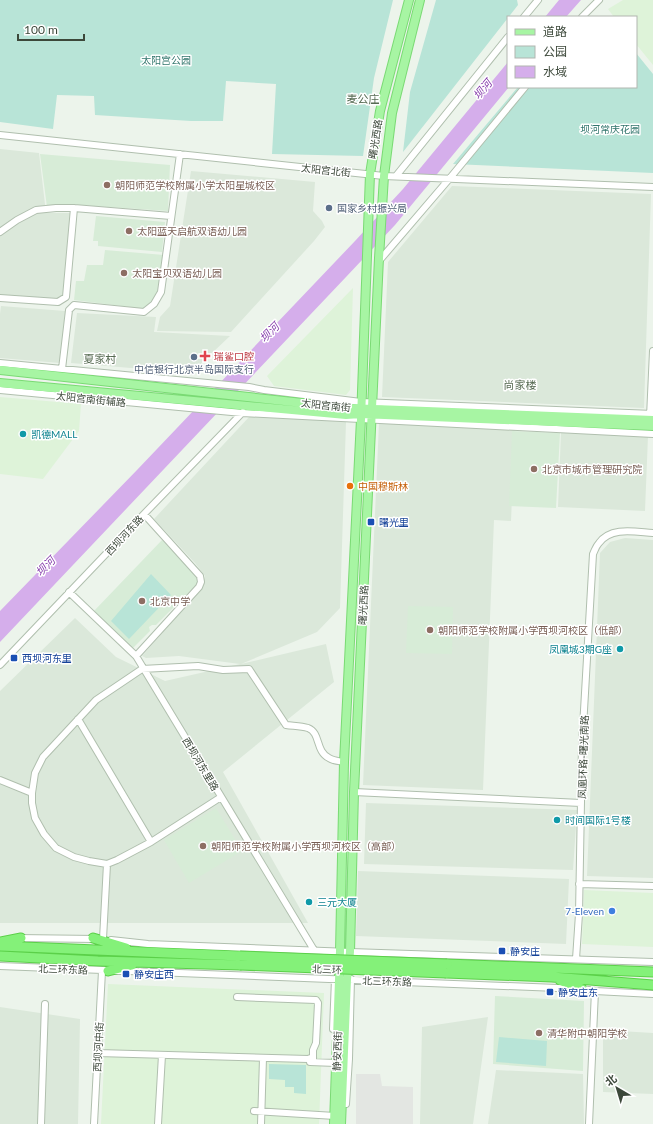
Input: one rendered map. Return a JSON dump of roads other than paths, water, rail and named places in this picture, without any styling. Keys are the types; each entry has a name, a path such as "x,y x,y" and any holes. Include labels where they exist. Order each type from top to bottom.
{"highway":[{"path":"0,942 21,938"},
{"path":"93,938 141,952"},
{"name":"北三环","path":"0,946 141,952 240,961"},
{"name":"北三环","path":"0,956 98,961 240,961 446,969 653,972"},
{"path":"105,971 145,962"},
{"name":"北三环","path":"446,969 653,985"},
{"path":"552,977 582,989"}],"main road":[{"name":"曙光西路","path":"343,979 340,951 344,762 361,411 370,174 380,111 409,0"},
{"name":"曙光西路","path":"343,979 350,952 354,792 384,176 392,112 420,0"},
{"name":"太阳宫南街","path":"0,370 257,397 349,408 361,411 652,422"},
{"name":"太阳宫南街","path":"0,383 346,415 361,411"},
{"name":"静安西街","path":"333,1118 334,1063 343,979"},
{"name":"静安西街","path":"341,1124 343,1073 343,979"}],"street":[{"path":"525,16 538,0"},
{"path":"583,16 599,0"},
{"path":"396,176 507,38"},
{"path":"379,260 450,178 524,88"},
{"name":"太阳宫北街","path":"0,135 384,176 653,187"},
{"path":"0,363 62,369 69,310 74,305 144,312 154,304 161,292 180,154"},
{"path":"0,232 17,220 36,210 56,208 74,208 171,216"},
{"path":"0,298 58,302 66,296 74,208"},
{"path":"652,422 653,351"},
{"name":"太阳宫南街","path":"62,369 245,387 361,411"},
{"name":"太阳宫南街辅路","path":"0,390 221,412"},
{"name":"西坝河东路","path":"0,665 264,390"},
{"name":"太阳宫南街","path":"221,412 372,411 652,422"},
{"path":"136,656 199,587 201,582 200,576 144,514"},
{"name":"凤凰环路-曙光南路","path":"576,959 582,745 593,554 599,542 607,535 618,531 653,533"},
{"name":"西坝河东里路","path":"69,592 136,656 142,669 314,950"},
{"path":"221,797 151,842 107,864 74,857 56,848 44,834 35,818 32,803 35,773 43,757 96,700 142,669 198,666 223,670 249,669 286,725 309,728 316,734 320,749 324,755 330,759 344,762"},
{"path":"78,719 151,842"},
{"path":"0,780 32,793"},
{"path":"354,792 581,803"},
{"path":"103,939 107,864"},
{"path":"579,884 653,886"},
{"path":"0,938 93,938 148,944 653,962"},
{"path":"294,977 296,950"},
{"path":"395,981 396,954"},
{"name":"北三环东路","path":"0,966 582,989 653,994"},
{"name":"西坝河中街","path":"94,1124 105,971"},
{"path":"343,979 349,1059 345,1124"},
{"path":"589,1124 595,991"},
{"path":"237,997 316,1000 318,1003 316,1043 313,1050 312,1060"},
{"path":"41,1124 45,1004"},
{"path":"98,1053 308,1059 334,1063"},
{"path":"158,1124 162,1055"},
{"path":"261,1124 263,1058"},
{"path":"343,1073 349,1059"},
{"path":"254,1111 333,1118 331,1124"}],"water":[{"path":"559,0 581,0 567,16 546,16"},
{"name":"坝河","path":"507,63 508,88 395,225 0,642 0,611 137,470 403,189"}],"place":[{"name":"朝阳师范学校附属小学太阳星城校区","path":"107,185"},
{"name":"国家乡村振兴局","path":"329,208"},
{"name":"太阳蓝天启航双语幼儿园","path":"129,231"},
{"name":"太阳宝贝双语幼儿园","path":"124,273"},
{"name":"瑞鲨口腔","path":"205,356"},
{"name":"中信银行北京半岛国际支行","path":"194,357"},
{"name":"凯德MALL","path":"23,434"},
{"name":"北京市城市管理研究院","path":"534,469"},
{"name":"中国穆斯林","path":"350,486"},
{"name":"曙光里","path":"371,522"},
{"name":"北京中学","path":"142,601"},
{"name":"朝阳师范学校附属小学西坝河校区（低部）","path":"430,630"},
{"name":"凤凰城3期G座","path":"620,649"},
{"name":"西坝河东里","path":"14,658"},
{"name":"时间国际1号楼","path":"557,820"},
{"name":"朝阳师范学校附属小学西坝河校区（高部）","path":"203,846"},
{"name":"三元大厦","path":"309,902"},
{"name":"7-Eleven","path":"612,911"},
{"name":"静安庄","path":"502,951"},
{"name":"静安庄西","path":"126,974"},
{"name":"静安庄东","path":"550,992"},
{"name":"清华附中朝阳学校","path":"539,1033"}],"district":[{"name":"麦公庄","path":"363,98"},
{"name":"夏家村","path":"100,358"},
{"name":"尚家楼","path":"520,384"}],"park label":[{"name":"太阳宫公园","path":"166,60"},
{"name":"坝河常庆花园","path":"610,129"}]}
